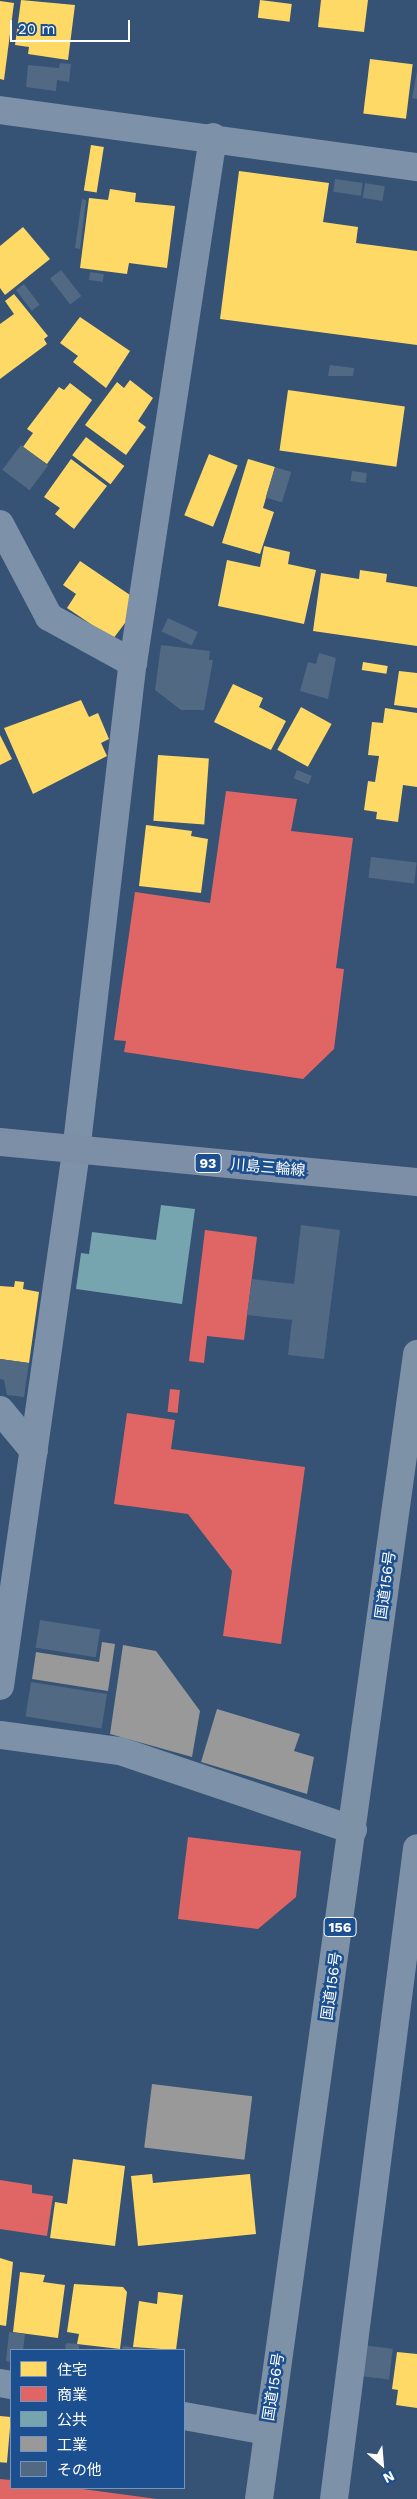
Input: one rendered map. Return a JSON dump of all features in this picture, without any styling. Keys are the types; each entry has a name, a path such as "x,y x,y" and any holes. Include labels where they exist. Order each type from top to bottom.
{"highway":[{"name":"国道156号","path":"259,2499 267,2431 353,1830 417,1354"}],"main road":[{"name":"川島三輪線","path":"0,1142 76,1152 417,1182"}],"street":[{"path":"0,110 214,137 417,167"},
{"path":"0,1686 76,1152 133,663 214,137"},
{"path":"0,524 49,617 133,663"},
{"path":"0,1410 34,1451"},
{"path":"0,1735 120,1751 353,1830"},
{"path":"334,2499 417,1848"},
{"path":"185,2416 267,2431"}],"building: 住宅":[{"path":"21,0 75,5 68,60 28,54 29,47 15,45"},
{"path":"260,0 292,4 290,22 258,18"},
{"path":"321,0 368,0 364,32 318,27"},
{"path":"0,1 14,3 4,80 0,79"},
{"path":"370,59 413,64 406,119 363,114"},
{"path":"91,145 104,147 97,192 84,190"},
{"path":"239,171 329,183 323,222 358,227 356,243 417,251 417,345 220,319"},
{"path":"110,189 136,193 135,202 175,206 167,268 129,263 127,274 80,268 89,198 108,200"},
{"path":"23,227 50,259 5,295 0,288 0,246"},
{"path":"14,294 48,336 44,339 47,344 0,379 0,324 14,314 5,301"},
{"path":"80,317 130,351 106,388 73,362 78,356 60,343"},
{"path":"130,380 153,398 138,421 146,427 126,455 85,425 117,382 124,388"},
{"path":"70,383 92,400 47,464 23,447 33,433 27,429 59,387 64,390"},
{"path":"288,390 405,406 396,467 280,450"},
{"path":"86,437 124,466 110,484 72,455"},
{"path":"209,454 238,466 213,527 184,515"},
{"path":"71,459 107,486 74,529 55,514 60,508 44,497"},
{"path":"248,459 275,467 263,508 274,512 260,554 222,543"},
{"path":"264,546 290,552 288,564 316,570 304,624 218,606 227,560 260,567"},
{"path":"80,561 130,595 128,619 113,639 67,608 76,594 63,585"},
{"path":"360,570 387,574 386,582 417,587 417,646 313,631 321,573 359,579"},
{"path":"363,662 388,666 386,674 362,670"},
{"path":"399,671 417,673 417,708 394,705"},
{"path":"233,684 263,698 259,707 286,721 271,750 214,722"},
{"path":"81,700 89,717 98,713 109,739 101,743 107,756 33,794 4,728"},
{"path":"301,707 332,724 308,767 277,750"},
{"path":"385,708 417,713 417,787 403,785 398,822 376,819 377,812 364,810 368,781 375,782 379,756 368,755 372,722 383,723"},
{"path":"0,735 12,759 0,765"},
{"path":"158,755 209,759 204,824 153,821"},
{"path":"146,825 192,831 191,836 208,839 201,893 139,886"},
{"path":"15,1281 24,1282 23,1289 39,1292 29,1363 0,1359 0,1286 14,1287"},
{"path":"73,2159 125,2166 115,2246 50,2238 55,2202 67,2204"},
{"path":"152,2174 153,2183 250,2174 256,2234 138,2246 131,2176"},
{"path":"0,2258 13,2262 6,2326 0,2325"},
{"path":"20,2272 45,2275 43,2282 65,2285 58,2338 13,2332"},
{"path":"74,2284 123,2287 127,2292 120,2349 77,2344 79,2334 67,2332"},
{"path":"158,2292 183,2295 176,2349 133,2347 139,2301 157,2304"},
{"path":"397,2352 417,2354 417,2408 396,2405 398,2390 392,2389"},
{"path":"0,2416 10,2417 7,2463 0,2462"}],"building: 商業":[{"path":"226,791 297,799 291,831 353,838 336,968 344,969 334,1049 303,1079 124,1052 126,1041 114,1040 135,892 210,903"},
{"path":"205,1230 257,1237 244,1340 207,1336 204,1363 189,1361"},
{"path":"170,1389 180,1390 178,1413 168,1412"},
{"path":"127,1413 175,1420 171,1449 305,1467 281,1644 223,1636 232,1571 188,1514 114,1504"},
{"path":"188,1837 301,1851 296,1897 258,1929 178,1919"},
{"path":"0,2180 32,2185 32,2193 53,2196 47,2236 0,2229"},
{"path":"0,2479 10,2480 10,2489 82,2489 157,2499 0,2499"}],"building: 公共":[{"path":"161,1205 195,1209 182,1304 76,1289 81,1253 89,1254 92,1232 156,1240"}],"building: 工業":[{"path":"102,1642 115,1644 108,1691 32,1679 36,1652 99,1662"},
{"path":"123,1645 156,1651 200,1711 192,1757 110,1734"},
{"path":"217,1709 300,1734 294,1751 314,1757 307,1794 201,1762"},
{"path":"152,2084 252,2096 244,2160 144,2148"}],"building: その他":[{"path":"60,63 71,64 69,82 57,80 56,91 26,87 28,65 59,68"},
{"path":"417,71 417,99 412,98"},
{"path":"335,179 363,183 361,196 333,192"},
{"path":"365,183 385,186 382,201 363,198"},
{"path":"82,199 86,200 80,249 75,248"},
{"path":"61,270 81,296 70,305 50,279"},
{"path":"90,272 104,274 103,282 89,280"},
{"path":"24,284 40,305 32,311 16,290"},
{"path":"330,365 354,368 353,376 328,376"},
{"path":"21,445 48,465 29,490 2,470"},
{"path":"275,467 291,472 282,503 266,498"},
{"path":"352,471 367,473 365,483 351,481"},
{"path":"168,618 198,632 192,646 162,632"},
{"path":"161,645 210,651 209,660 213,660 204,710 181,710 155,690"},
{"path":"319,653 336,658 328,699 300,691 308,662 316,664"},
{"path":"297,770 312,776 308,784 294,778"},
{"path":"371,857 417,863 414,883 368,878"},
{"path":"301,1225 340,1230 324,1359 288,1355 292,1320 247,1315 252,1279 294,1284"},
{"path":"0,1359 29,1363 24,1397 7,1395 4,1380 0,1379"},
{"path":"40,1620 100,1630 96,1657 36,1648"},
{"path":"31,1682 107,1694 102,1729 26,1717"},
{"path":"9,2332 25,2334 23,2349 10,2349 10,2362 6,2361"},
{"path":"66,2343 79,2344 79,2349 65,2349"},
{"path":"362,2345 393,2349 389,2380 358,2376"},
{"path":"123,2346 147,2349 122,2349"}]}
